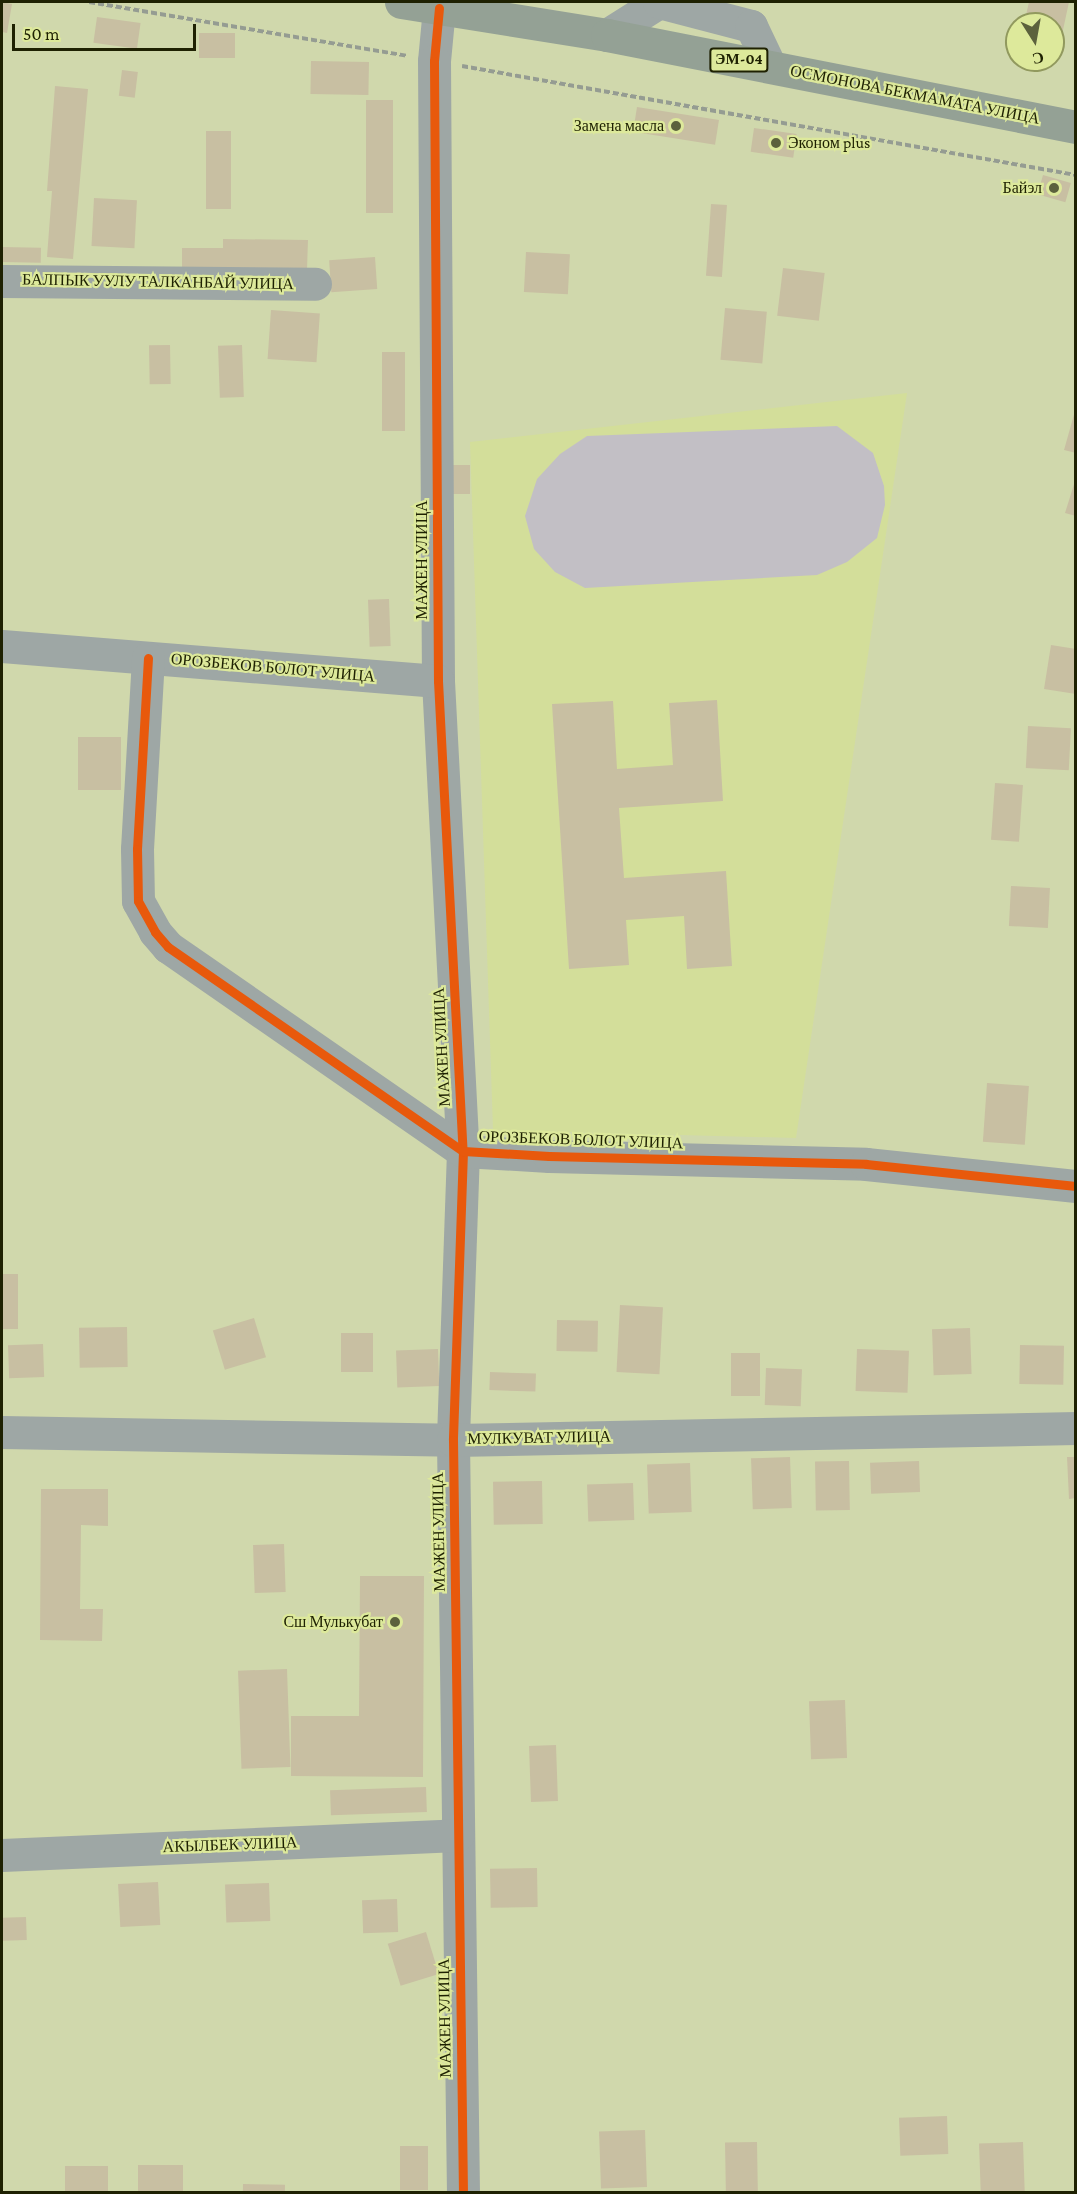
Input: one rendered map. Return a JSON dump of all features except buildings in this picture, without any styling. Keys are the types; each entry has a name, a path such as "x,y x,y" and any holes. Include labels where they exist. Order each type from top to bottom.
{"highway":[{"name":"ОСМОНОВА БЕКМАМАТА УЛИЦА","path":"400,2 607,35 1076,127"}],"street":[{"name":"МАЖЕН УЛИЦА","path":"439,8 434,61 438,681 463,1151 453,1440 463,2193"},
{"name":"БАЛПЫК УУЛУ ТАЛКАНБАЙ УЛИЦА","path":"2,281 315,284"},
{"name":"ОРОЗБЕКОВ БОЛОТ УЛИЦА","path":"2,646 438,681"},
{"name":"ОРОЗБЕКОВ БОЛОТ УЛИЦА","path":"148,658 136,849 137,891 138,901 155,932 168,947 463,1151 549,1156 866,1164 1076,1185"},
{"name":"МУЛКУВАТ УЛИЦА","path":"2,1432 453,1440 1076,1428"},
{"name":"АКЫЛБЕК УЛИЦА","path":"2,1855 458,1835"}],"path":[{"path":"89,2 1076,175"}],"shaded area":[{"path":"907,393 796,1138 493,1130 470,442"},
{"path":"837,426 873,453 884,486 885,505 877,538 847,562 817,575 585,588 555,572 534,549 525,516 537,479 560,454 587,436"}],"cycle path":[{"path":"439,8 434,61 438,681 463,1151 453,1440 463,2192"},
{"path":"148,658 137,849 138,901 155,932 168,947 463,1151 549,1156 866,1164 1076,1186"}],"place":[{"name":"Замена масла","path":"676,126"},
{"name":"Эконом plus","path":"776,143"},
{"name":"Байэл","path":"1054,188"},
{"name":"Сш Мулькубат","path":"395,1622"}]}
